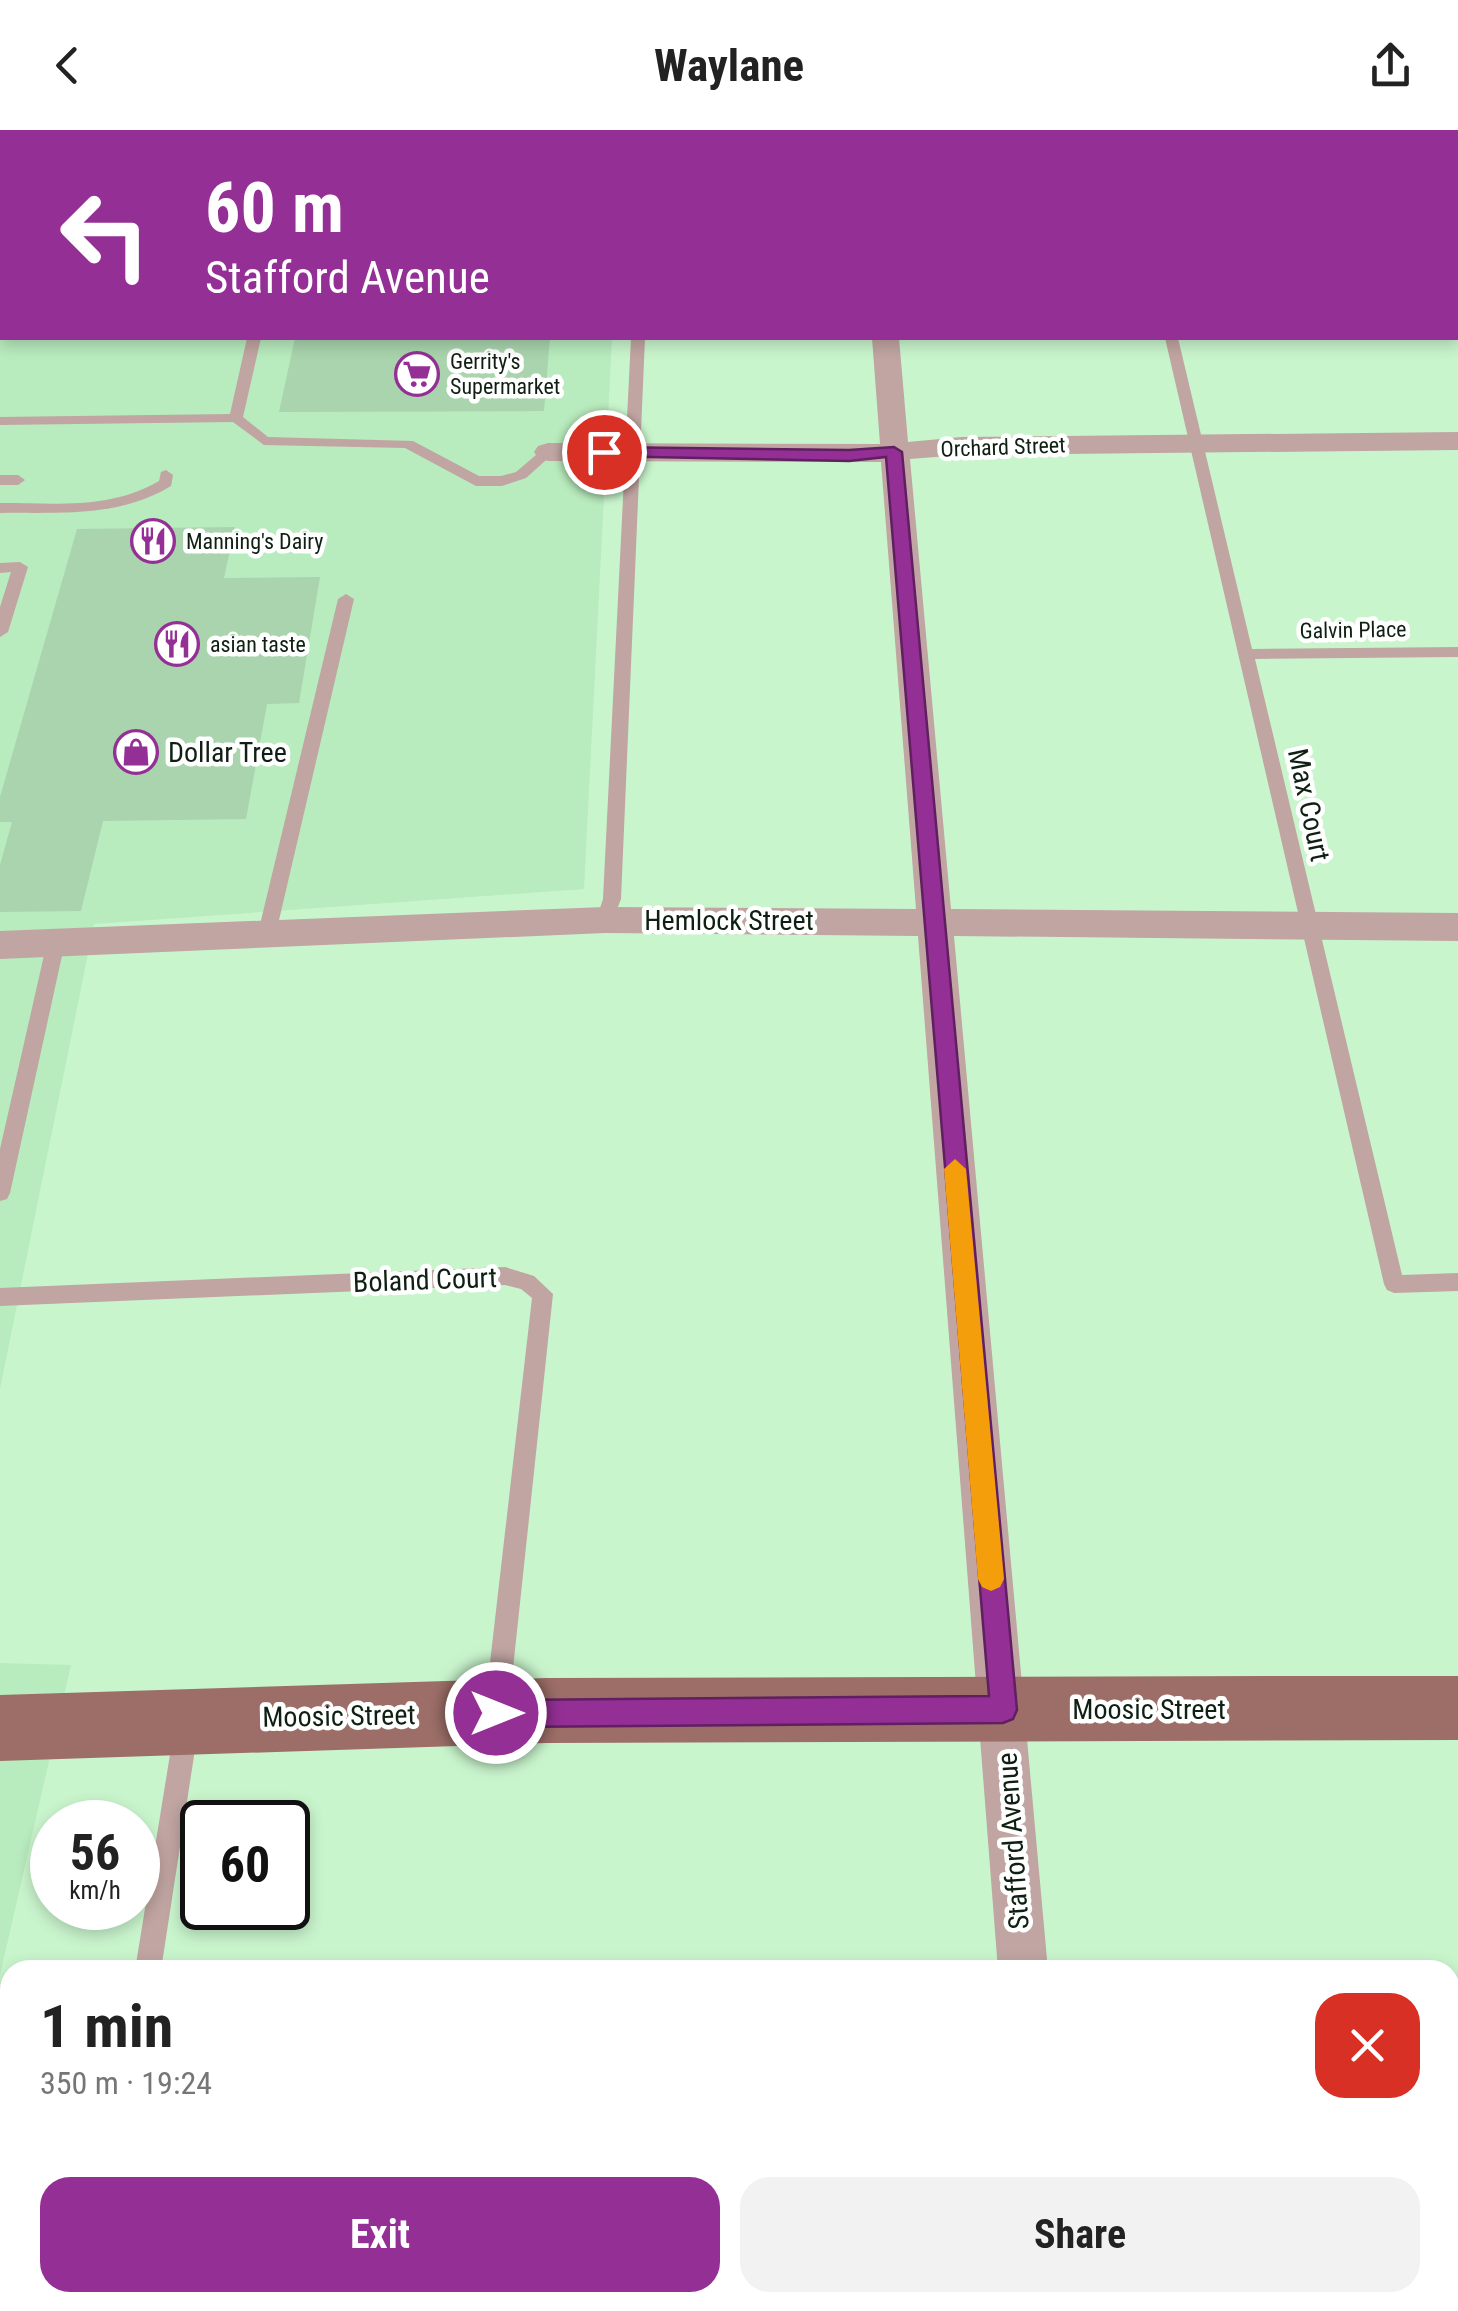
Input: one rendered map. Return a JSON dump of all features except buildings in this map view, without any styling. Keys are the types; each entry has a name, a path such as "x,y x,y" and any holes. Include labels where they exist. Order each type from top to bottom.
{"main road":[{"name":"Moosic Street","path":"0,1728 188,1718 496,1713 1458,1708"}],"street":[{"name":"Stafford Avenue","path":"885,340 1022,1960"},
{"name":"Orchard Street","path":"548,452 849,456 961,446 1458,441"},
{"name":"Hemlock Street","path":"0,945 606,920 1458,926"}],"lane":[{"path":"236,418 254,340"},
{"path":"606,920 612,898 638,340"},
{"name":"Max Court","path":"1171,340 1394,1284 1458,1282"},
{"path":"0,421 236,418 264,441 408,444 476,481 502,481 521,475 548,452"},
{"path":"0,508 123,504 148,497 166,483 166,475"},
{"path":"0,480 18,480"},
{"path":"0,568 20,567 0,632"},
{"path":"267,934 346,600"},
{"name":"Galvin Place","path":"1248,654 1458,652"},
{"path":"0,1193 56,942"},
{"name":"Boland Court","path":"0,1297 505,1276 527,1282 543,1294 496,1713"},
{"path":"150,1960 188,1718"}],"shaded area":[{"path":"0,340 612,340 584,889 94,924 0,1389"},
{"path":"0,1663 71,1665 40,1800 30,1800 30,1844 3,1960 0,1960"}],"slow traffic":[{"path":"955,1169 991,1579"}],"place":[{"name":"Gerrity's Supermarket","path":"417,374"},
{"name":"Manning's Dairy","path":"153,541"},
{"name":"asian taste","path":"177,644"},
{"name":"Dollar Tree","path":"136,752"}],"route":[{"path":"496,1713 1003,1710 894,452 849,456 604,452"}]}
